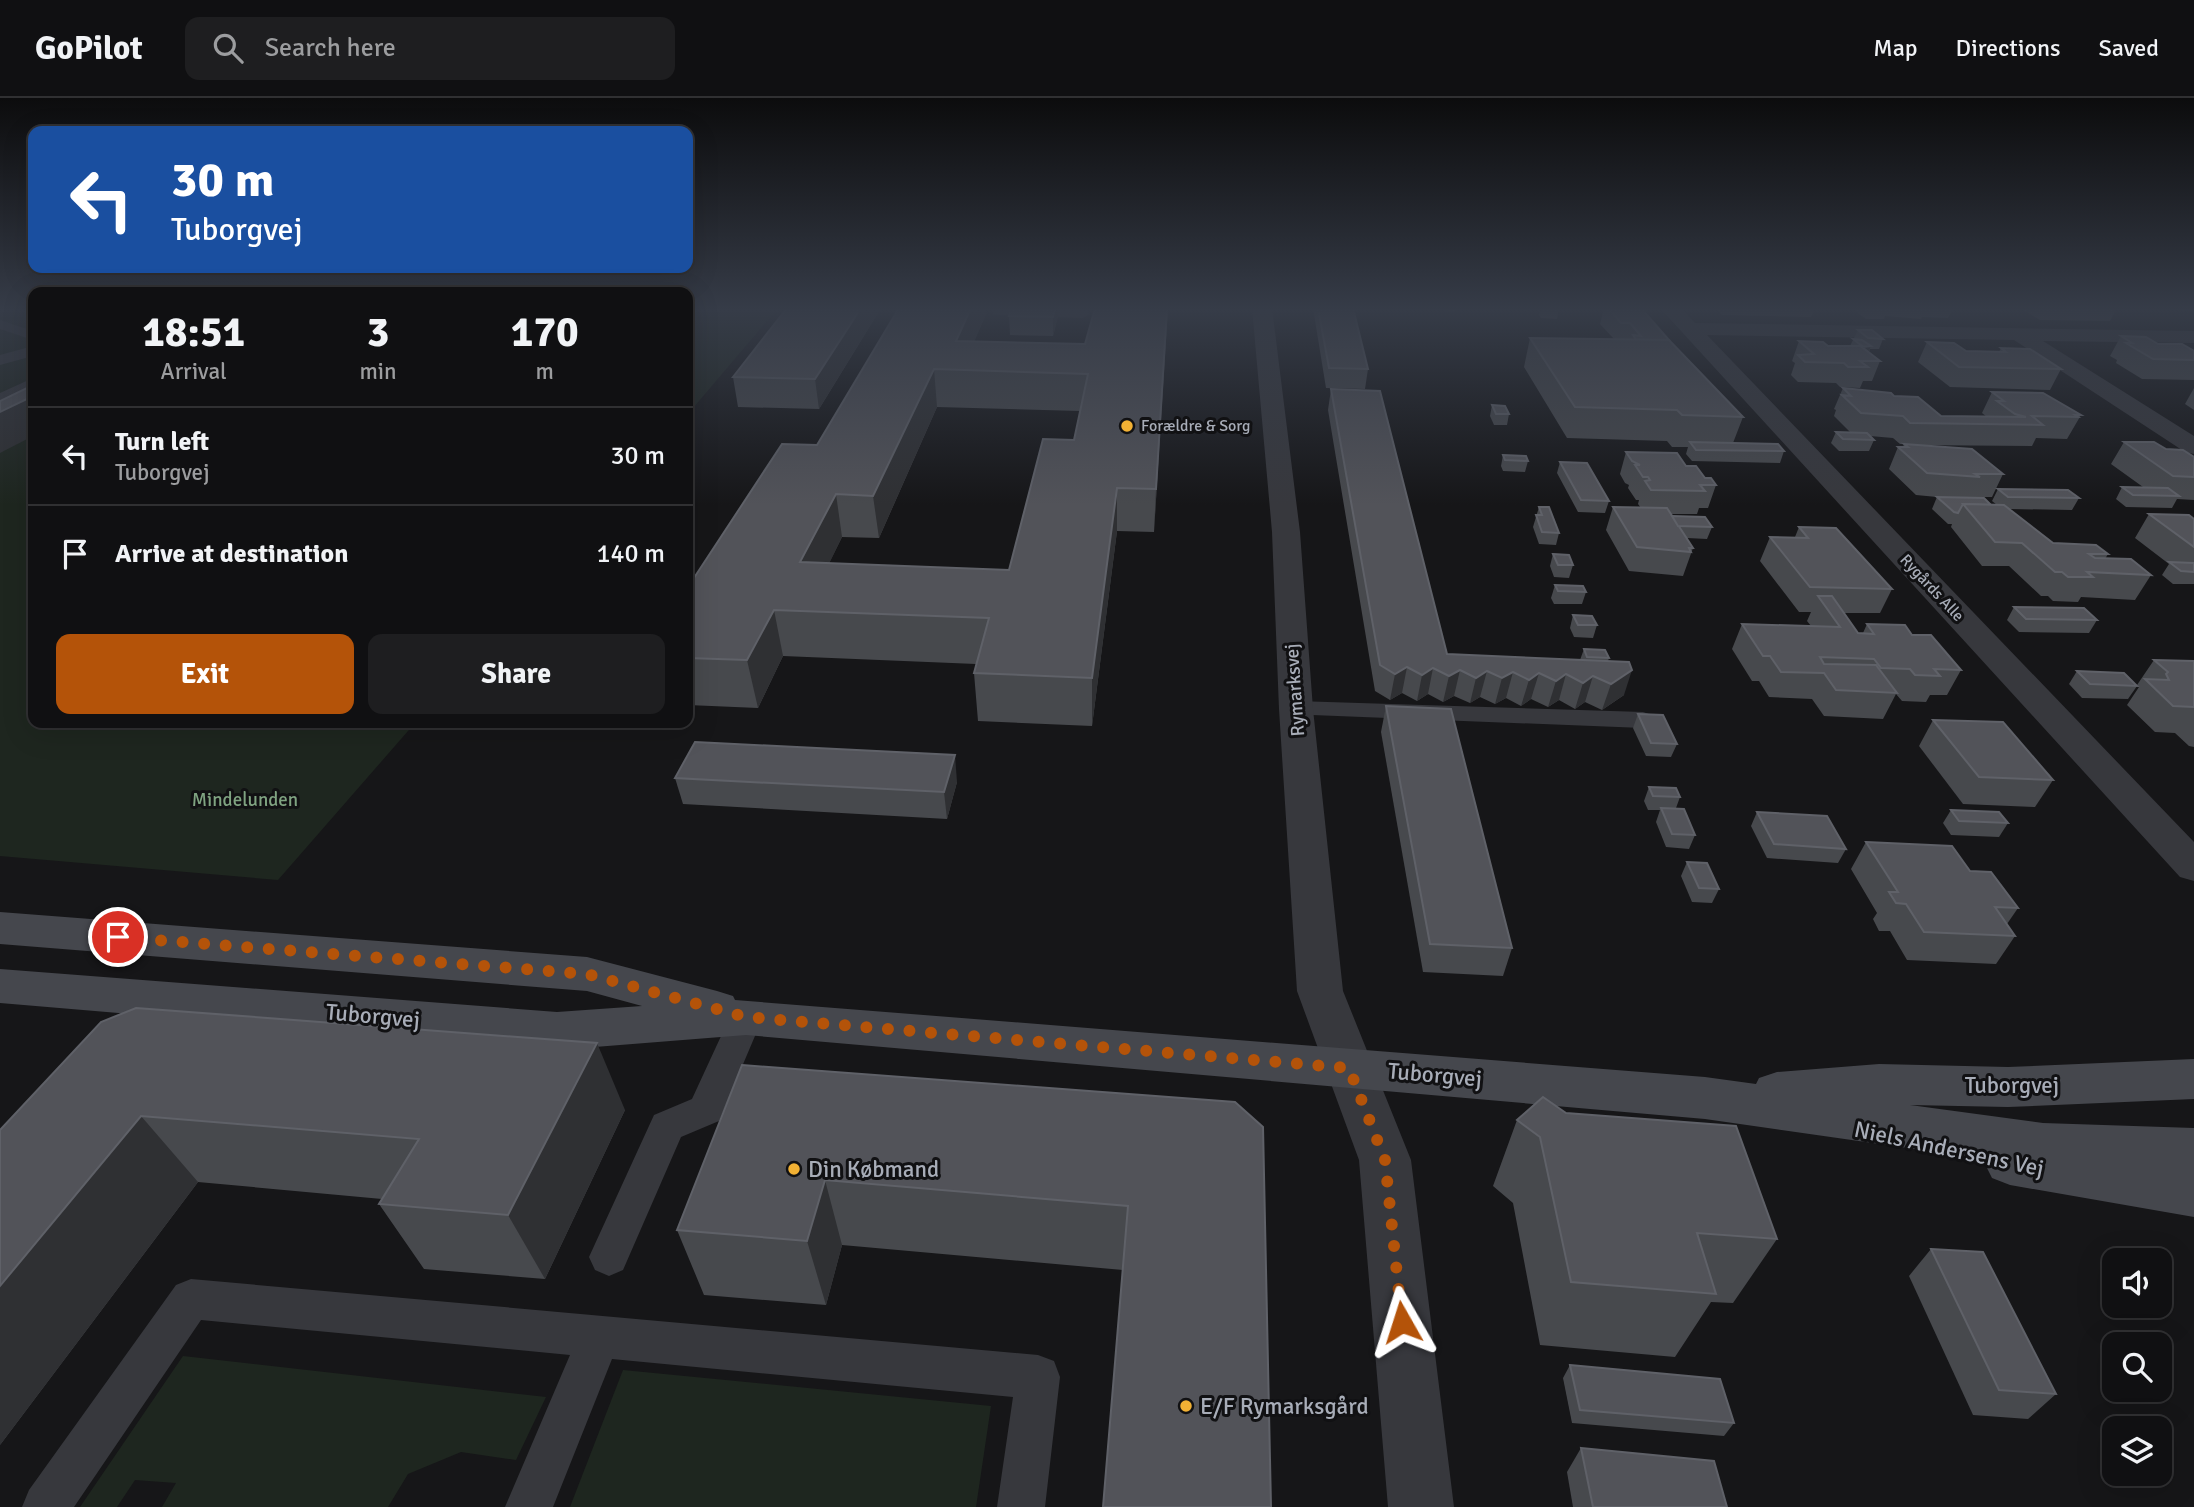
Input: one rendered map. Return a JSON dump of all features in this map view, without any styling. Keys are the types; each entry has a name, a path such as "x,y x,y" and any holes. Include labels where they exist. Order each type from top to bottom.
{"street":[{"name":"Rymarksvej","path":"1269,374 1286,532 1296,709 1320,991 1385,1160 1421,1507"},
{"name":"Rygårds Alle","path":"1730,374 2194,867"},
{"path":"2080,374 2194,447"},
{"name":"Tuborgvej","path":"0,928 587,974 746,1017"},
{"name":"Tuborgvej","path":"0,986 557,1031 746,1017 1705,1098 2043,1144 2194,1150"},
{"name":"Tuborgvej","path":"1705,1098 1879,1084 2008,1087 2194,1079"},
{"name":"Niels Andersens Vej","path":"1705,1098 2053,1171 2194,1193"}],"lane":[{"path":"0,399 28,385"},
{"path":"1296,709 1643,720"},
{"path":"609,1257 667,1126 706,1110 746,1017"},
{"path":"46,1507 191,1298 1038,1377 1021,1507"},
{"path":"529,1507 600,1336"}],"green space":[{"name":"Mindelunden","path":"0,374 28,374 28,728 411,728 278,880 0,856"},
{"path":"693,374 722,374 693,408"},
{"path":"183,1356 546,1397 516,1460 461,1452 408,1474 388,1507 162,1507 176,1483 135,1480 117,1507 80,1507"},
{"path":"623,1370 991,1406 976,1507 570,1507"}],"building":[{"path":"736,374 818,374 815,379 733,377"},
{"path":"860,374 932,374 873,496 836,494 800,562 1009,570 1043,439 1074,440 1088,374 1080,374 1163,374 1156,489 1117,488 1092,678 974,673 989,618 774,610 747,660 693,658 693,579 782,444 817,445"},
{"path":"1553,374 1701,374 1743,417 1682,415 1677,410 1575,407"},
{"path":"28,387 28,398 0,412 0,401"},
{"path":"1843,388 1918,397 1941,416 2026,417 2015,414 1997,401 2004,401 1992,392 2043,393 2081,415 2032,416 2043,425 1910,423 1903,416 1861,413 1842,395 1851,396"},
{"path":"1331,389 1380,391 1447,654 1629,662 1632,670 1611,684 1593,676 1583,683 1566,674 1556,681 1539,673 1529,680 1513,672 1502,678 1487,671 1476,678 1460,670 1449,676 1433,668 1422,675 1407,667 1395,674 1380,665"},
{"path":"1492,405 1505,406 1509,414 1496,414"},
{"path":"1836,432 1867,433 1874,440 1843,439"},
{"path":"1690,442 1778,444 1784,451 1696,450"},
{"path":"2124,442 2154,442 2166,449 2183,450 2194,457 2194,477 2173,476"},
{"path":"1904,444 1972,449 2003,474 1975,474 1980,477 1927,473 1898,447 1908,447"},
{"path":"1626,452 1677,453 1686,466 1696,466 1705,478 1711,478 1716,485 1700,485 1705,491 1651,490 1645,481 1650,480 1643,477 1635,465 1640,465 1632,461"},
{"path":"1503,455 1526,456 1528,461 1505,460"},
{"path":"1560,462 1587,463 1609,501 1581,500"},
{"path":"2122,487 2168,488 2179,496 2133,495"},
{"path":"1998,489 2068,490 2079,498 2008,497"},
{"path":"1937,497 1984,498 1991,505 1963,504 1958,513"},
{"path":"1963,504 2004,505 2053,543 2096,545 2108,554 2089,554 2095,558 2131,559 2151,575 2087,572 2093,577 2068,577 2062,572 2055,572 2022,543 1995,542"},
{"path":"1539,507 1549,507 1559,533 1542,532 1536,515 1542,515"},
{"path":"1613,507 1667,508 1693,548 1689,548 1691,552 1637,547"},
{"path":"2149,514 2189,515 2194,519 2194,547"},
{"path":"1672,516 1705,517 1712,527 1678,526"},
{"path":"1799,527 1836,528 1892,589 1810,587 1770,537 1808,538"},
{"path":"1553,554 1569,555 1573,565 1558,565"},
{"path":"2169,562 2194,563 2194,572 2181,571"},
{"path":"1555,585 1583,586 1586,592 1558,591"},
{"path":"1818,596 1832,596 1858,633 1874,634 1867,624 1905,625 1912,635 1931,635 1961,670 1934,669 1940,676 1915,675 1910,669 1881,668 1874,659 1820,657 1824,664 1876,665 1897,693 1836,690 1824,673 1781,672 1770,656 1763,656 1742,624 1840,627"},
{"path":"2014,607 2084,608 2097,620 2026,619"},
{"path":"1573,615 1592,616 1597,625 1578,625"},
{"path":"1584,649 1605,650 1609,658 1587,657"},
{"path":"2154,660 2194,661 2194,707 2173,706 2145,679 2169,680 2166,674 2168,672"},
{"path":"2077,671 2124,673 2137,686 2090,684"},
{"path":"1386,706 1451,709 1512,948 1430,944"},
{"path":"1638,714 1663,715 1677,744 1651,743"},
{"path":"1933,720 2003,722 2053,780 1979,777"},
{"path":"695,742 955,755 944,792 675,778"},
{"path":"1649,787 1676,788 1680,797 1653,796"},
{"path":"1661,808 1684,809 1695,835 1672,834"},
{"path":"1951,810 1999,812 2008,823 1959,821"},
{"path":"1757,812 1827,816 1846,849 1774,844"},
{"path":"1866,842 1952,846 1970,871 1991,872 2018,908 1995,907 2015,936 1924,932 1906,904 1896,903 1889,892 1898,892"},
{"path":"1687,862 1707,863 1719,889 1699,888"},
{"path":"136,1008 597,1043 508,1215 379,1204 419,1139 141,1116 0,1286 0,1130 101,1022"},
{"name":"E/F Rymarksgård","path":"742,1065 1235,1102 1263,1127 1271,1507 1103,1507 1128,1206 825,1180 807,1241 677,1230"},
{"path":"1543,1097 1566,1113 1736,1126 1777,1239 1697,1233 1716,1294 1571,1282 1540,1137 1517,1120"},
{"path":"1931,1249 1983,1252 2056,1394 1999,1390"},
{"path":"1570,1365 1720,1379 1734,1423 1580,1410"},
{"path":"1581,1448 1714,1461 1727,1507 1593,1507"}],"place":[{"name":"Forældre & Sorg","path":"1127,426"},
{"name":"Din Købmand","path":"794,1169"},
{"name":"E/F Rymarksgård","path":"1186,1406"}],"route":[{"path":"118,937 587,974 746,1017 1349,1068 1385,1160 1402,1322"}]}
